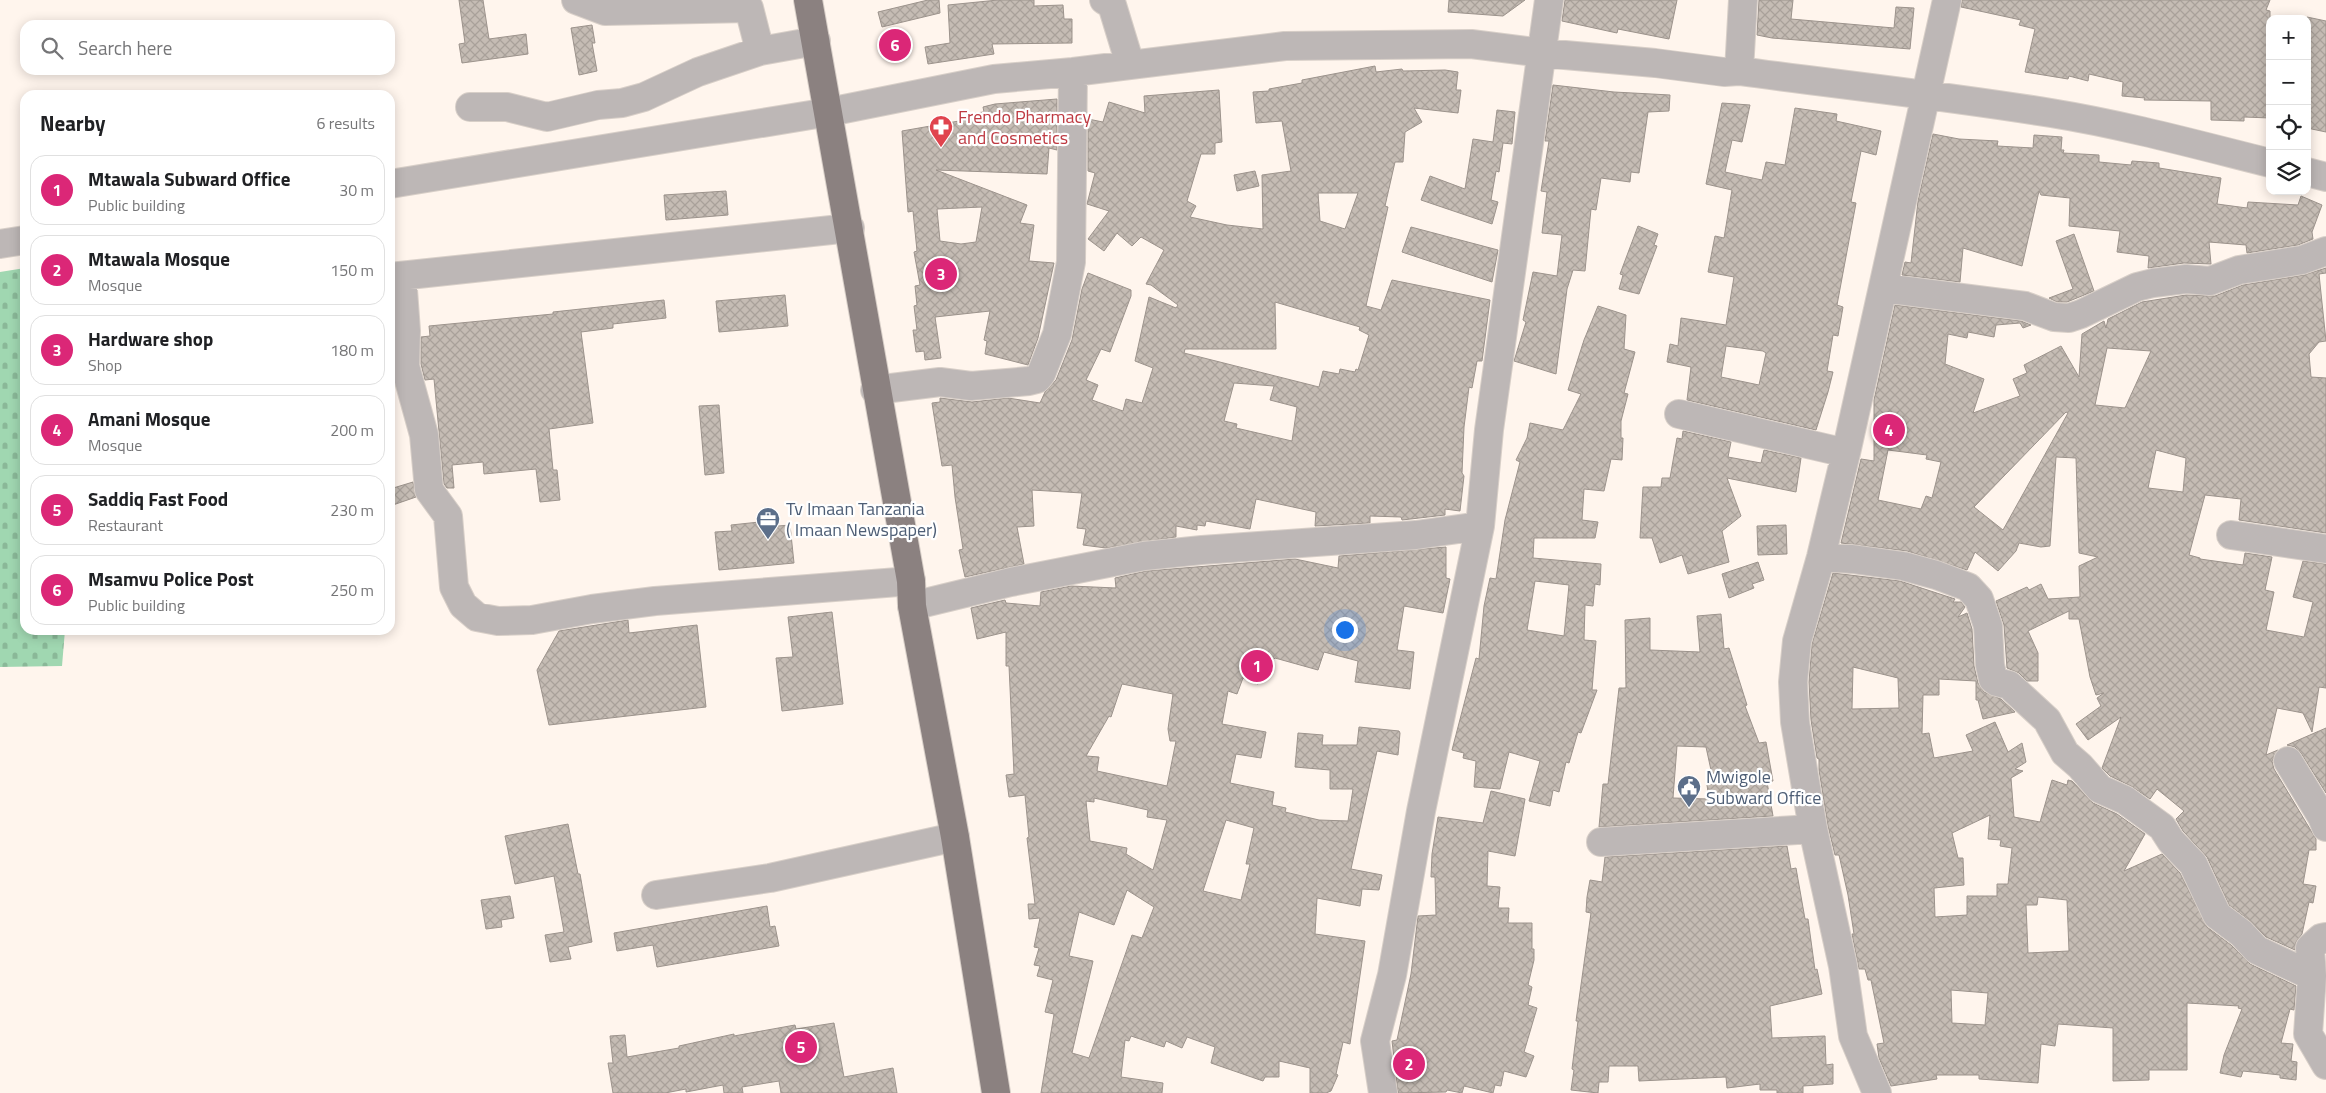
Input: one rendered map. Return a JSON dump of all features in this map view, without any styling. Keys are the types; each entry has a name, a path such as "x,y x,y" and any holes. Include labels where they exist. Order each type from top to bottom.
{"main road":[{"path":"808,0 850,228 875,390 955,837 996,1093"}],"street":[{"path":"576,0 605,12 749,8 760,51"},
{"path":"1104,0 1112,5 1130,64"},
{"path":"1383,1093 1375,1041 1392,975 1421,811 1480,526 1490,430 1549,0"},
{"path":"1739,71 1743,0"},
{"path":"1877,1093 1854,1036 1843,966 1813,829 1794,722 1793,682 1796,641 1821,557 1846,453 1948,0"},
{"path":"470,107 507,107 547,117 598,105 622,104 644,97 698,72 760,51 816,41"},
{"path":"395,183 829,112 994,79 1073,72 1285,46 1471,44 1542,53 1655,62 1724,72 1739,71 2052,113 2187,142 2266,162"},
{"path":"875,390 940,382 971,386 1015,382 1037,378 1041,374 1057,334 1072,262 1073,72"},
{"path":"2311,173 2326,177"},
{"path":"850,228 396,276 406,331 405,366 424,434 429,490 448,516 454,587 463,604 477,617 498,621 532,620 592,609 655,601 912,593 1011,582 1144,556 1202,550 1416,535 1480,526"},
{"path":"0,244 20,241"},
{"path":"1883,288 2025,306 2054,317 2069,318 2137,287 2186,279 2210,281 2239,270 2302,260 2326,251"},
{"path":"1679,414 1846,453"},
{"path":"2231,535 2326,549"},
{"path":"1821,557 1903,566 1950,579 1968,588 1978,599 1988,626 1990,665 1993,679 2009,685 2047,720 2065,752 2100,789 2125,800 2162,827 2171,841 2193,864 2218,915 2241,933 2257,950 2312,976"},
{"path":"2288,761 2322,817 2326,827"},
{"path":"1601,842 1813,829"},
{"path":"656,895 770,878 955,837"},
{"path":"2326,938 2321,938 2310,948 2312,976 2308,1034 2326,1065"}],"green space":[{"path":"20,269 20,635 65,635 62,666 0,667 0,272"}],"building":[{"path":"459,0 483,0 489,39 526,34 528,54 462,63 459,44 465,43"},
{"path":"928,0 939,0 940,13 882,27 878,12"},
{"path":"998,0 1034,0 1034,6 1063,5 1064,19 1072,19 1072,43 992,44 994,54 928,64 925,47 950,43 948,5"},
{"path":"1449,0 1525,0 1503,16 1448,12"},
{"path":"1565,0 1677,0 1669,39 1618,29 1617,33 1562,21"},
{"path":"1759,0 1793,0 1791,19 1894,28 1896,7 1914,8 1910,49 1772,38 1757,35"},
{"path":"1962,0 2270,0 2266,10 2270,11 2270,15 2266,15 2266,118 2244,117 2244,121 2211,120 2211,101 2144,100 2145,98 2122,96 2123,82 2089,74 2088,81 2069,76 2068,79 2025,72 2035,29 2019,25 2021,20 1961,7"},
{"path":"2311,18 2326,21 2326,132 2311,129"},
{"path":"592,25 595,43 592,43 597,71 579,75 571,28"},
{"path":"1375,66 1376,72 1402,69 1403,71 1445,70 1458,72 1456,90 1461,90 1458,113 1414,108 1422,122 1405,132 1403,162 1395,162 1385,206 1388,207 1366,306 1381,310 1392,280 1490,300 1482,361 1477,361 1472,388 1469,387 1464,427 1462,473 1464,476 1460,511 1445,509 1445,515 1402,520 1401,517 1370,516 1370,523 1315,526 1316,512 1256,499 1250,529 1206,521 1205,526 1197,525 1197,530 1176,526 1176,537 1106,548 1083,545 1086,529 1077,528 1082,493 1032,490 1034,526 1017,527 1024,564 965,577 959,550 963,549 952,465 942,466 932,403 940,402 940,398 972,402 1008,398 1040,403 1045,392 1056,380 1072,340 1082,289 1088,273 1131,290 1131,296 1110,352 1101,349 1086,380 1098,385 1092,400 1123,411 1126,399 1142,403 1153,368 1135,361 1149,297 1176,308 1178,305 1151,285 1146,284 1164,250 1141,237 1132,246 1117,233 1104,251 1088,239 1109,211 1087,204 1095,173 1088,171 1088,119 1103,122 1109,102 1145,113 1144,96 1219,90 1222,142 1215,143 1215,154 1201,154 1187,201 1196,206 1190,217 1227,225 1263,229 1262,175 1291,171 1282,121 1256,123 1253,92 1269,91 1269,89 1302,83 1302,80","holes":["1318,193 1358,193 1345,229 1320,221","1275,302 1360,327 1359,330 1369,335 1358,370 1356,369 1355,372 1340,369 1339,374 1323,371 1319,387 1184,353 1185,349 1276,349","1234,383 1274,386 1270,400 1297,407 1292,441 1236,428 1237,424 1224,421"]},
{"path":"1553,85 1614,92 1670,95 1669,111 1648,112 1639,173 1631,172 1630,182 1601,178 1596,210 1591,209 1585,271 1573,270 1567,289 1556,374 1514,361 1526,322 1523,320 1533,272 1557,276 1562,235 1542,233 1547,192 1541,191 1549,141 1545,141"},
{"path":"1057,99 1057,150 1049,148 1047,174 936,170 1027,205 1020,223 1034,225 1029,261 1054,263 1038,338 1028,365 985,354 987,341 984,340 990,311 935,317 941,358 925,360 924,351 916,352 913,330 917,330 914,306 917,305 915,286 920,285 914,252 917,251 913,211 908,212 902,131 976,118 975,113 984,112 983,107 995,104","holes":["982,207 976,242 961,244 940,241 937,209"]},
{"path":"1722,103 1750,105 1742,142 1732,140 1725,172 1762,180 1766,162 1785,165 1795,108 1837,114 1836,121 1881,131 1876,155 1861,151 1851,202 1856,203 1837,305 1843,307 1838,336 1833,335 1827,371 1833,372 1816,430 1687,400 1691,367 1667,362 1670,344 1678,346 1681,318 1726,325 1734,277 1708,272 1715,236 1724,238 1732,190 1706,184","holes":["1726,346 1766,353 1759,385 1721,377"]},
{"path":"1497,110 1515,112 1512,144 1503,143 1499,172 1496,171 1491,200 1498,202 1492,224 1421,200 1430,176 1465,189 1473,139 1493,142"},
{"path":"1933,134 1959,139 1998,141 1997,146 2033,148 2034,135 2062,137 2061,150 2064,150 2063,153 2099,155 2099,162 2131,165 2132,161 2159,163 2159,168 2221,178 2217,204 2247,208 2248,202 2298,205 2301,196 2322,205 2312,232 2313,239 2298,245 2247,253 2246,245 2209,242 2211,264 2184,263 2148,268 2149,256 2117,252 2120,231 2069,226 2070,198 2041,195 2039,191 2022,266 1963,248 1960,282 1902,275 1905,262 1911,263 1918,201"},
{"path":"1255,171 1259,186 1237,191 1234,175"},
{"path":"726,191 728,215 666,220 664,195"},
{"path":"1638,226 1658,234 1654,245 1657,246 1639,294 1619,289 1623,275 1620,274"},
{"path":"1411,227 1498,250 1492,282 1402,252"},
{"path":"2074,234 2094,291 2067,302 2057,302 2049,298 2073,289 2056,241"},
{"path":"2326,268 2326,273 2319,274 2326,341 2319,342 2309,354 2311,377 2326,378 2326,533 2239,520 2241,499 2205,495 2189,555 2200,559 2243,565 2245,553 2272,557 2265,590 2274,592 2266,630 2304,637 2313,602 2293,597 2303,561 2326,564 2326,688 2319,687 2312,732 2303,713 2277,708 2266,755 2278,750 2272,761 2274,769 2316,839 2316,850 2309,850 2303,884 2316,886 2313,903 2309,902 2302,934 2296,942 2295,950 2266,937 2250,921 2229,905 2207,857 2183,831 2176,819 2184,811 2157,789 2150,799 2131,786 2110,776 2102,768 2121,717 2088,740 2076,724 2101,706 2097,698 2104,693 2096,695 2090,677 2079,619 2069,619 2069,611 2028,631 2038,653 2038,681 2027,681 2019,673 2007,668 2004,625 1996,601 2027,587 2029,590 2041,584 2048,599 2080,597 2079,566 2098,557 2079,553 2076,458 2056,457 2050,546 2041,547 2019,543 2016,551 1998,571 1975,552 1967,570 1907,551 1841,543 1861,459 1874,461 1874,400 1895,305 2021,321 2031,325 2023,328 2020,323 1996,325 1994,337 1968,332 1967,338 1948,334 1945,364 1984,379 1973,413 2020,396 2013,379 2027,373 2024,365 2061,346 2079,377 2082,334 2104,321 2106,328 2108,319 2142,302 2186,295 2215,296 2243,285 2304,275","holes":["2107,348 2151,351 2125,408 2095,405","2066,412 2068,413 2003,530 1974,507","1888,450 1927,455 1926,459 1941,462 1932,498 1926,496 1921,509 1878,500","2156,450 2186,458 2183,492 2148,488"]},
{"path":"785,295 788,326 719,332 716,301"},
{"path":"664,300 666,318 613,324 613,328 581,332 593,423 549,429 553,470 557,470 560,500 540,502 536,469 484,474 483,462 452,465 454,488 447,488 444,484 434,379 425,380 421,364 421,337 430,336 429,326 553,314 553,312"},
{"path":"1598,306 1626,315 1624,349 1635,352 1624,393 1628,394 1621,421 1621,438 1623,438 1622,460 1611,459 1604,491 1584,489 1582,520 1598,522 1595,538 1534,538 1533,558 1601,564 1600,585 1595,584 1593,606 1585,605 1584,640 1596,641 1592,690 1597,690 1581,733 1578,732 1569,763 1566,762 1559,792 1553,790 1550,806 1529,801 1540,761 1509,752 1500,789 1474,787 1476,761 1463,758 1464,753 1452,750 1476,658 1479,659 1484,606 1490,578 1496,579 1505,520 1520,462 1516,460 1527,438 1530,423 1563,430 1581,394 1568,390 1584,340","holes":["1535,581 1569,585 1564,636 1527,630"]},
{"path":"719,405 724,473 705,475 699,406"},
{"path":"1683,431 1731,442 1728,457 1761,463 1764,450 1801,458 1796,492 1727,478 1741,516 1722,531 1729,562 1688,574 1682,555 1660,563 1652,538 1640,538 1643,487 1661,487 1662,478 1670,478 1677,438 1682,439"},
{"path":"413,482 416,497 395,504 395,487"},
{"path":"778,520 778,526 790,525 794,563 719,570 715,532 732,531 731,525"},
{"path":"1786,525 1787,554 1758,555 1757,526"},
{"path":"1446,547 1446,578 1450,579 1443,613 1404,606 1397,650 1414,652 1410,689 1355,682 1358,661 1324,652 1318,670 1275,658 1266,667 1258,684 1243,678 1237,694 1228,691 1222,724 1266,732 1261,758 1236,754 1230,783 1274,792 1272,805 1286,808 1285,812 1319,820 1348,821 1353,789 1330,789 1330,770 1295,767 1298,733 1323,735 1322,745 1357,745 1359,727 1399,731 1400,733 1398,755 1377,751 1351,869 1382,875 1379,890 1362,889 1360,906 1317,898 1315,934 1365,941 1350,1044 1343,1042 1336,1074 1338,1075 1331,1091 1326,1093 1310,1093 1310,1068 1279,1061 1279,1077 1265,1077 1263,1081 1211,1063 1215,1047 1187,1037 1182,1048 1166,1041 1164,1047 1131,1036 1129,1041 1125,1040 1121,1077 1163,1083 1162,1093 1041,1093 1054,1014 1045,1012 1053,980 1037,976 1040,966 1034,965 1039,948 1034,947 1040,918 1029,919 1028,904 1035,904 1027,838 1029,837 1025,795 1009,797 1006,775 1014,774 1009,666 1006,666 1006,632 977,639 971,608 1005,600 1006,603 1040,606 1041,592 1071,586 1116,588 1115,578 1146,571 1295,559 1338,568 1339,556","holes":["1122,684 1173,694 1168,729 1170,741 1176,741 1167,786 1097,771 1099,757 1086,756 1109,716 1111,717","1094,798 1148,810 1147,817 1167,820 1153,870 1126,854 1127,848 1090,841 1086,801 1094,802","1226,820 1254,828 1246,864 1250,864 1241,900 1203,891","1127,890 1154,907 1142,938 1132,935 1089,1058 1072,1053 1093,961 1069,956 1079,912 1114,925"]},
{"path":"1758,562 1764,580 1752,584 1754,588 1729,598 1722,574"},
{"path":"1833,573 1900,581 1955,599 1953,602 1961,602 1965,607 1958,617 1967,613 1972,629 1974,666 1978,683 1984,692 2001,699 2015,712 1983,719 1978,700 1976,700 1976,681 1939,679 1939,695 1923,695 1922,734 1929,733 1934,758 1973,751 1966,735 1995,722 2008,752 2022,743 2026,762 2015,769 2023,771 2011,778 2014,817 2040,822 2052,780 2067,785 2068,780 2072,781 2093,803 2117,814 2145,834 2124,871 2162,854 2180,873 2207,927 2231,945 2250,964 2296,986 2294,1010 2290,1009 2281,1043 2293,1044 2291,1061 2297,1062 2296,1080 2280,1078 2280,1075 2243,1071 2241,1077 2220,1073 2224,1055 2242,1009 2238,1008 2239,1006 2187,1003 2187,1070 2149,1070 2149,1080 2113,1081 2113,1028 2058,1024 2055,1046 2041,1044 2038,1083 1979,1079 1979,1075 1936,1075 1937,1079 1891,1086 1879,1058 1877,1044 1884,1043 1871,980 1868,980 1865,969 1859,969 1852,934 1854,934 1848,895 1839,855 1835,855 1828,826 1819,759 1817,758 1811,720 1809,682 1812,644","holes":["1853,667 1898,678 1899,708 1852,709","1990,815 1988,839 2001,840 2000,846 2012,848 2008,884 1997,884 1997,896 1967,896 1967,915 1935,917 1934,888 1964,885 1963,858 1958,858 1952,833","2038,897 2067,900 2069,951 2028,953 2026,905 2037,905","1951,990 1988,993 1985,1025 1952,1023"]},
{"path":"832,612 843,704 782,711 776,658 793,657 788,617"},
{"path":"1721,614 1724,649 1729,648 1747,705 1745,706 1759,743 1766,742 1773,781 1767,782 1773,816 1599,827 1603,784 1608,784 1619,688 1626,688 1625,620 1650,618 1650,650 1700,652 1697,616","holes":["1677,746 1706,747 1714,784 1707,785 1709,799 1673,798"]},
{"path":"628,620 629,633 697,625 706,707 549,725 537,670 559,631"},
{"path":"2326,728 2326,793 2301,753 2295,747 2287,745"},
{"path":"1491,791 1525,799 1515,856 1488,851 1487,886 1500,887 1498,908 1509,908 1508,923 1532,923 1534,960 1528,985 1532,987 1528,1005 1537,1008 1524,1052 1534,1056 1526,1077 1504,1071 1501,1086 1495,1085 1493,1093 1464,1086 1462,1093 1447,1090 1446,1092 1398,1093 1392,1041 1397,1040 1411,974 1418,916 1436,915 1435,877 1431,877 1432,854 1438,817 1483,823"},
{"path":"568,824 578,874 580,874 592,942 568,947 571,959 550,962 545,935 564,932 554,876 515,884 505,836"},
{"path":"1787,846 1791,869 1796,868 1805,919 1808,919 1815,970 1817,969 1822,994 1770,1006 1772,1038 1825,1036 1826,1065 1833,1064 1833,1084 1803,1086 1803,1093 1777,1093 1777,1090 1760,1090 1760,1084 1727,1088 1726,1077 1639,1081 1638,1066 1609,1066 1608,1082 1599,1082 1598,1093 1571,1090 1578,1021 1576,1021 1591,913 1586,912 1587,897 1590,880 1602,882 1605,857"},
{"path":"510,896 514,918 501,920 502,927 486,929 481,900"},
{"path":"767,906 770,927 775,926 779,946 657,967 653,945 617,951 614,933"},
{"path":"834,1023 844,1077 893,1068 897,1093 781,1093 779,1081 742,1087 743,1093 724,1093 723,1085 686,1092 686,1089 665,1093 613,1093 608,1063 613,1063 610,1036 625,1035 627,1057 679,1048 679,1046 734,1034 734,1036 795,1025 796,1029"}],"place":[{"name":"Msamvu Police Post","path":"895,45"},
{"name":"Frendo Pharmacy and Cosmetics","path":"941,148"},
{"name":"Hardware shop","path":"941,274"},
{"name":"Amani Mosque","path":"1889,430"},
{"name":"Tv Imaan Tanzania ( Imaan Newspaper)","path":"768,540"},
{"name":"Mtawala Subward Office","path":"1257,666"},
{"name":"Mwigole Subward Office","path":"1689,808"},
{"name":"Saddiq Fast Food","path":"801,1047"},
{"name":"Mtawala Mosque","path":"1409,1064"}]}
